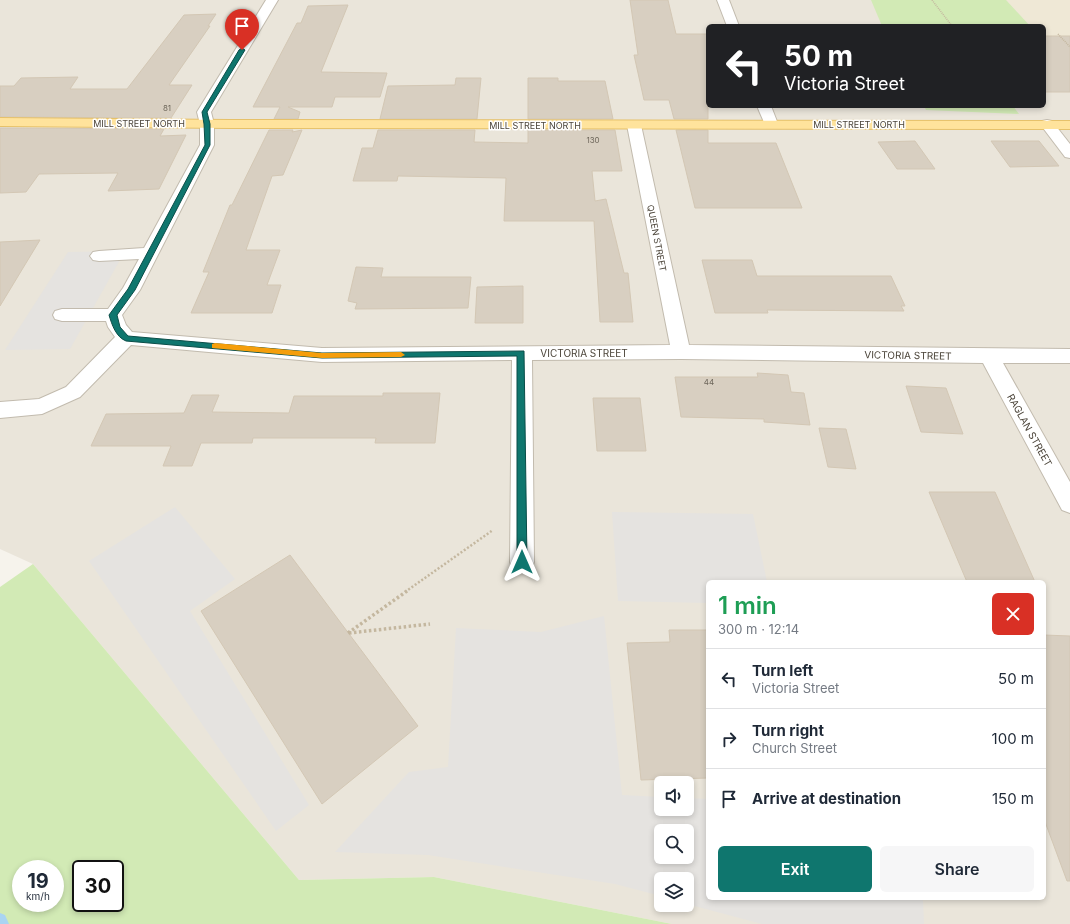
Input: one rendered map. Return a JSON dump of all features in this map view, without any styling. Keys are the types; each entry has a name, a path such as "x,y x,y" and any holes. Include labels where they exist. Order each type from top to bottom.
{"main road":[{"name":"MILL STREET NORTH","path":"0,122 207,124 1070,125"}],"street":[{"path":"113,315 132,290 208,145 207,124 204,112 272,0"},
{"path":"723,0 732,24"},
{"path":"765,108 771,124"},
{"path":"1047,124 1070,154"},
{"name":"QUEEN STREET","path":"634,125 681,352"},
{"path":"99,256 151,253"},
{"path":"62,315 113,315"},
{"path":"0,410 42,406 74,392 126,338 116,328 113,315"},
{"name":"VICTORIA STREET","path":"126,338 322,355 681,352 1070,356"},
{"path":"522,353 522,562"},
{"name":"RAGLAN STREET","path":"989,356 1070,503"}],"path":[{"path":"932,0 950,24"},
{"path":"1058,34 1070,47"},
{"path":"430,624 348,633 522,510"}],"shaded area":[{"path":"0,0 1070,0 1070,924 672,924 434,877 299,880 33,564 0,549"},
{"path":"1006,0 1070,0 1070,67 1046,43 1046,24 1028,24"},
{"path":"125,251 70,349 5,350 68,252"},
{"path":"175,507 235,579 190,611 309,805 276,831 89,561"},
{"path":"612,512 753,514 767,580 706,580 706,603 618,601"},
{"path":"604,616 622,795 654,797 654,816 694,816 694,798 706,799 706,900 922,900 924,924 762,924 694,906 694,872 654,872 654,894 615,884 428,855 335,852 409,772 448,767 456,628 541,632"}],"green space":[{"path":"871,0 1006,0 1028,24 881,24"},
{"path":"925,108 1014,108 1019,114 926,110"},
{"path":"33,564 299,880 434,877 672,924 0,924 0,587"}],"building":[{"path":"630,0 668,0 676,34 706,34 706,108 708,108 708,119 674,119 669,100 644,100 634,55 638,55"},
{"path":"348,5 321,72 387,73 380,97 335,97 332,107 288,107 300,112 298,119 274,119 280,107 253,107 297,23 301,23 308,6"},
{"path":"216,14 208,26 210,26 169,85 192,85 171,118 0,117 0,86 14,86 21,78 78,77 70,89 127,89 184,15"},
{"path":"1046,36 1070,36 1070,92 1046,92"},
{"path":"456,78 481,78 477,119 380,119 388,86 455,85"},
{"path":"528,78 558,78 558,81 605,81 613,119 528,119"},
{"path":"0,128 164,129 160,136 186,135 159,189 108,191 118,173 39,174 26,192 0,193"},
{"path":"269,130 293,130 292,132 302,130 283,175 272,176 246,250 280,250 267,285 281,285 272,313 191,313 209,272 203,272 230,205 232,205"},
{"path":"378,130 475,130 474,142 528,143 528,130 615,130 622,171 592,171 595,201 606,199 624,273 628,273 633,322 600,322 594,221 504,221 506,178 398,176 397,181 353,181 362,148 373,148"},
{"path":"676,130 708,130 708,143 776,143 802,208 695,208"},
{"path":"915,141 935,169 897,169 878,142"},
{"path":"991,141 1039,141 1059,166 1010,167"},
{"path":"40,240 0,306 0,242"},
{"path":"702,260 752,260 757,276 891,276 905,306 901,306 904,311 767,310 768,313 715,313"},
{"path":"356,267 383,268 381,277 471,277 468,308 355,309 357,303 348,301"},
{"path":"523,286 523,323 475,323 477,287"},
{"path":"757,373 788,375 791,392 804,393 810,425 764,422 764,419 681,417 675,377 758,377"},
{"path":"906,386 946,388 963,434 921,432"},
{"path":"383,393 440,393 435,443 375,443 376,438 253,438 252,443 201,443 192,466 163,466 171,446 91,446 106,414 184,413 192,395 219,395 212,412 289,413 294,396 383,396"},
{"path":"593,398 640,398 646,451 597,451"},
{"path":"819,428 846,429 856,469 828,467"},
{"path":"929,492 995,492 1034,580 966,580"},
{"path":"290,555 418,726 322,804 201,611"},
{"path":"669,630 706,630 706,778 694,778 694,776 654,776 654,780 641,780 627,643 670,642"},
{"path":"1046,635 1070,636 1070,881 1067,881 1046,824"}],"waterway":[{"path":"0,920 2,924"}],"slow traffic":[{"path":"215,346 322,355 401,355"}],"route":[{"path":"242,50 204,112 207,124 208,145 132,290 113,315 116,328 126,338 322,355 522,353 522,562"}]}
